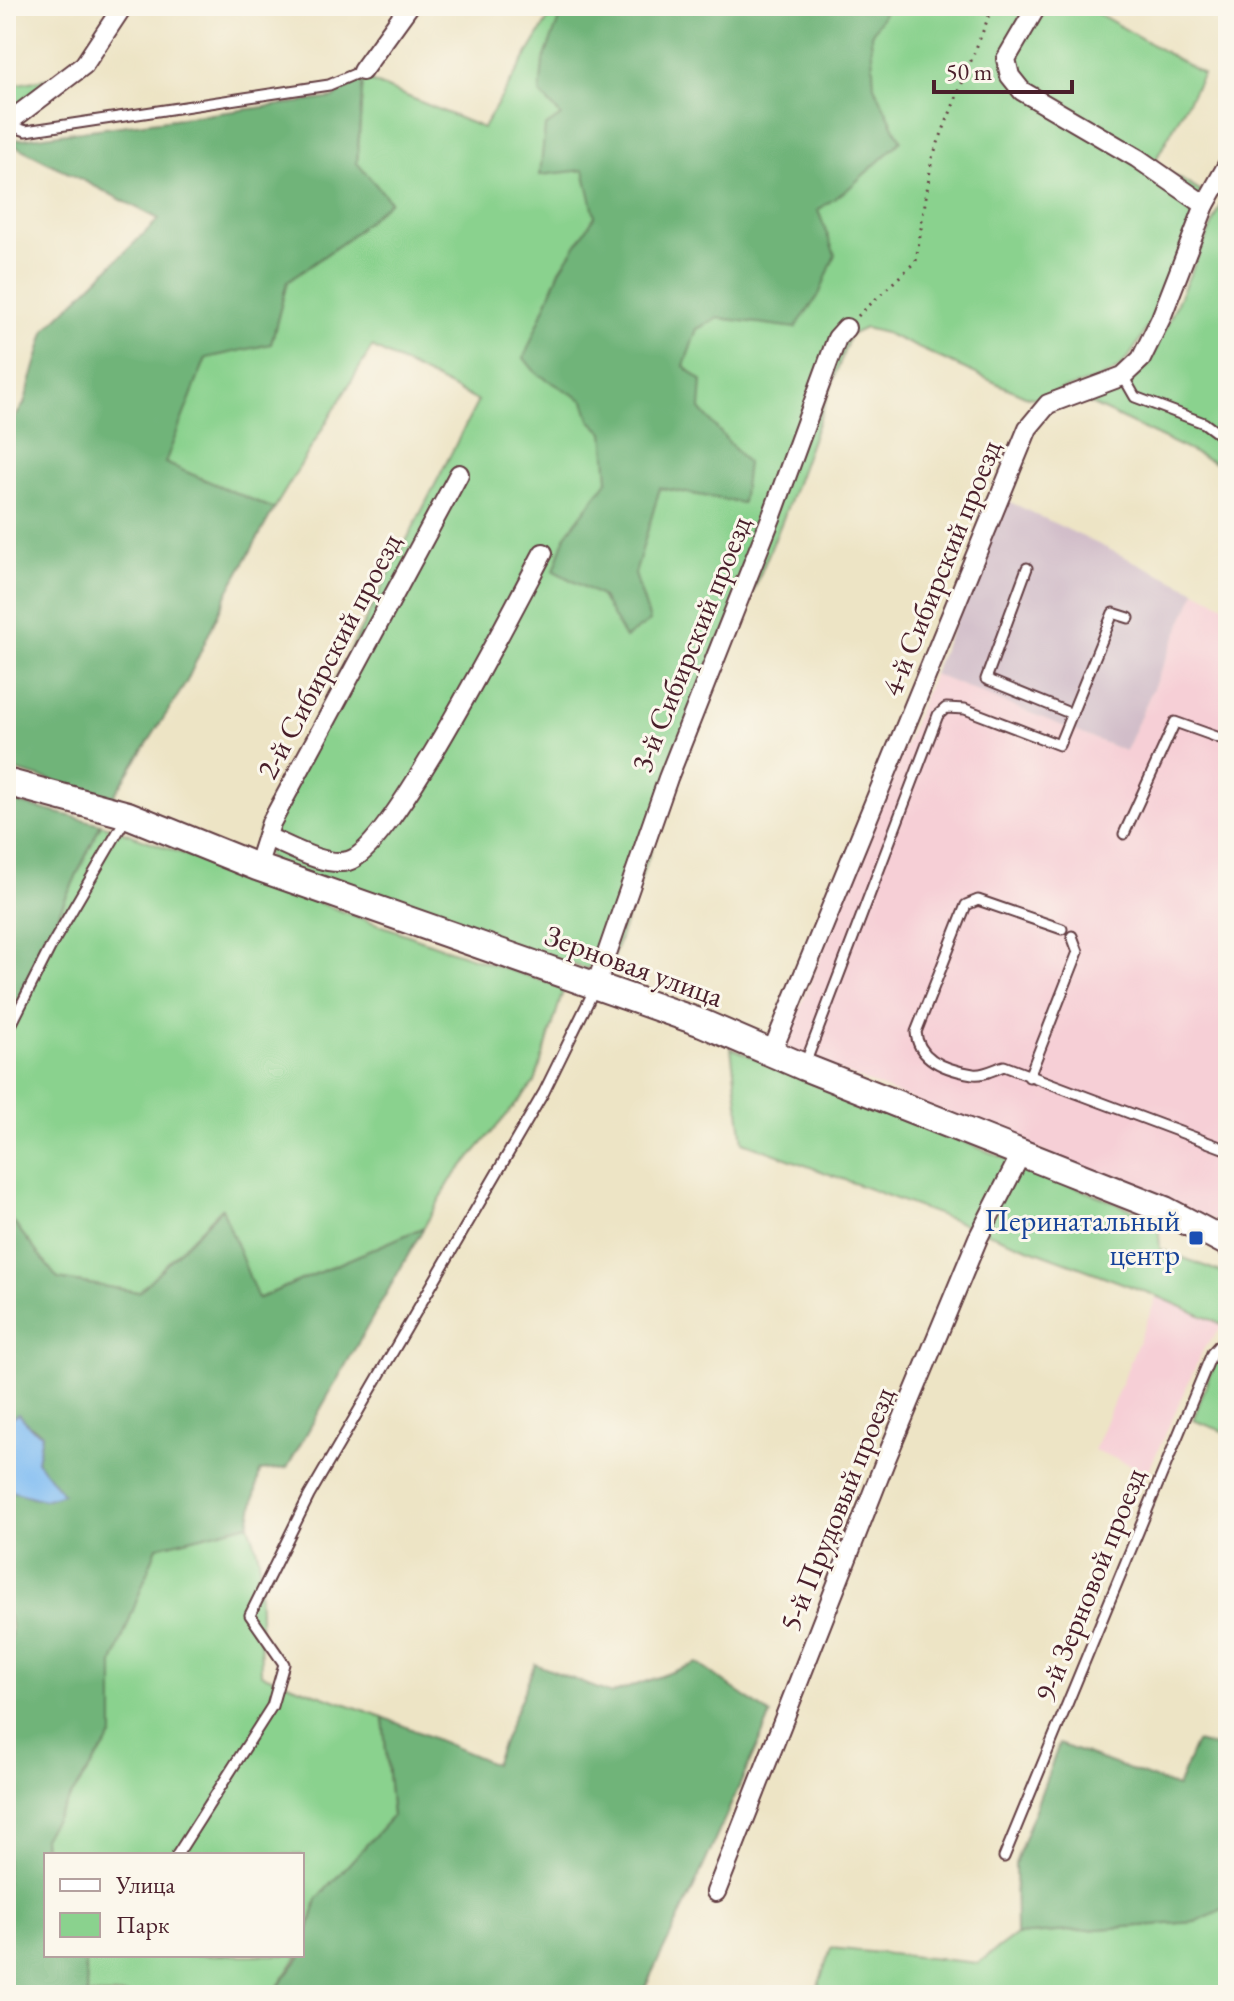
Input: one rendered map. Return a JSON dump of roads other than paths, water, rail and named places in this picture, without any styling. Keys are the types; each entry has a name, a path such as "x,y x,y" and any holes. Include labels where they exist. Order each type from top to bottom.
{"street":[{"path":"6,124 84,65 123,6"},
{"path":"362,71 409,6"},
{"path":"1037,6 1006,59 1010,76 1022,91 1137,158 1205,205"},
{"path":"1123,376 1141,359 1161,318 1205,205 1228,164"},
{"name":"3-й Сибирский проезд","path":"596,985 668,778 773,513 837,338 846,328"},
{"name":"4-й Сибирский проезд","path":"771,1054 1028,428 1048,404 1061,396 1123,376"},
{"name":"2-й Сибирский проезд","path":"257,867 267,837 459,474"},
{"path":"267,837 330,861 347,861 360,855 381,832 456,715 543,553"},
{"name":"Зерновая улица","path":"6,782 128,815 257,867 702,1023 771,1054 1165,1210 1228,1243"},
{"name":"5-й Прудовый проезд","path":"716,1892 892,1444 978,1238 1022,1152"}],"lane":[{"path":"6,124 26,131 204,107 329,85 362,71"},
{"path":"1123,376 1135,397 1204,423 1228,441"},
{"path":"1027,568 986,679 1072,714"},
{"path":"804,1067 938,715 946,708 965,709 1059,745 1113,613 1129,618"},
{"path":"1124,834 1175,722 1228,741"},
{"path":"6,1035 50,948 128,815"},
{"path":"1062,929 978,900 966,905 916,1032 917,1047 925,1058 975,1075 1004,1066 1228,1150"},
{"path":"1029,1077 1078,952 1072,936"},
{"path":"178,1853 272,1706 284,1664 250,1615 309,1496 544,1092 596,985"},
{"name":"9-й Зерновой проезд","path":"1004,1857 1212,1353 1228,1335"}],"water":[{"path":"6,1414 10,1418 19,1414 31,1428 42,1434 37,1461 63,1494 44,1500 11,1491 6,1503"}],"place":[{"name":"Перинатальный центр","path":"1196,1238"}]}
